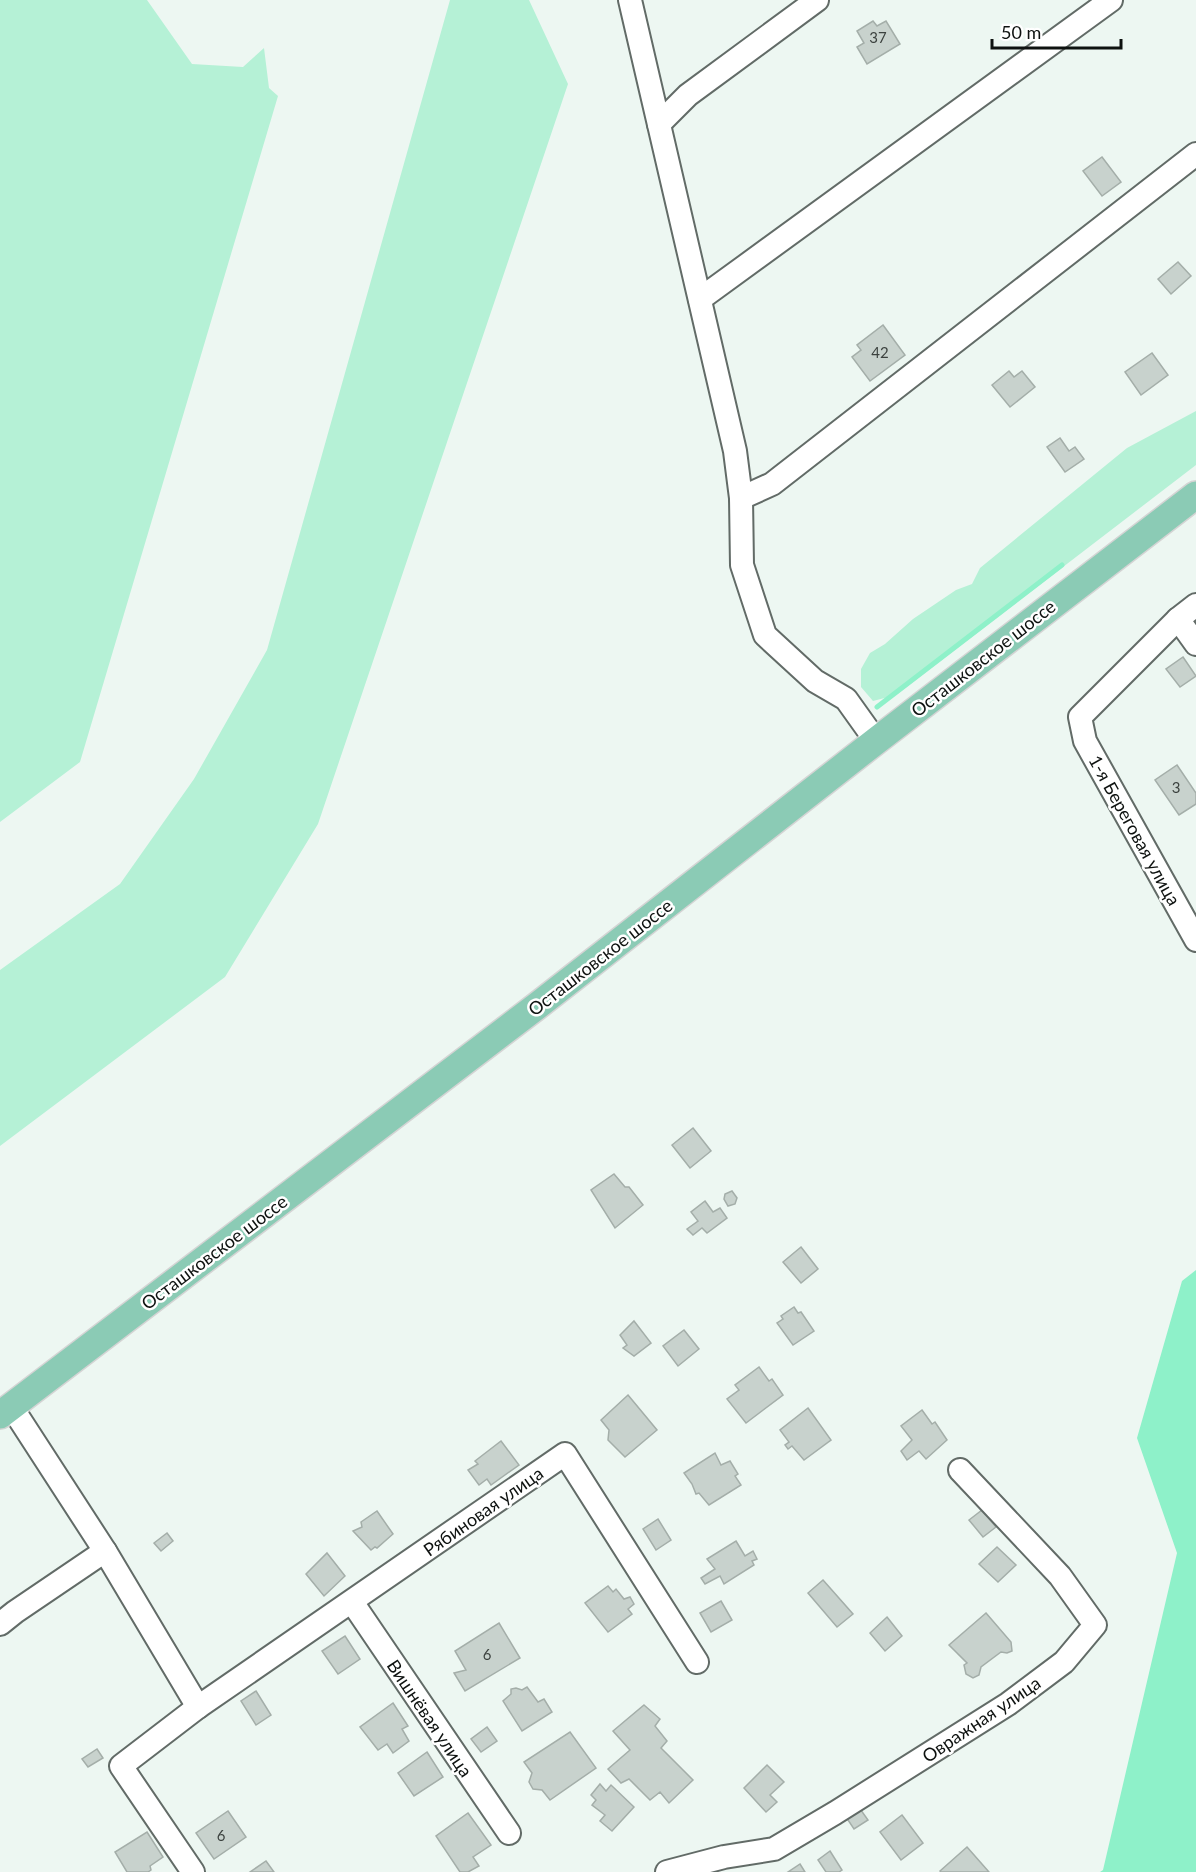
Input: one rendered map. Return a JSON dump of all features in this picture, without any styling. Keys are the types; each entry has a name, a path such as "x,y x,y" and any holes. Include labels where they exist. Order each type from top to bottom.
{"main road":[{"name":"Осташковское шоссе","path":"5,1411 537,1006 1196,495"}],"street":[{"path":"630,0 735,451 741,498 742,566 765,635 814,681 846,699 876,741"},
{"path":"659,124 688,95 817,0"},
{"path":"700,299 1111,0"},
{"path":"741,498 772,484 1196,154"},
{"path":"1196,605 1178,619 1196,644"},
{"name":"1-я Береговая улица","path":"1178,619 1080,717 1085,741 1196,940"},
{"path":"5,1411 105,1551 198,1707"},
{"name":"Рябиновая улица","path":"193,1872 121,1766 198,1707 565,1454 697,1662"},
{"name":"Овражная улица","path":"667,1872 724,1857 774,1848 835,1813 1008,1704 1064,1662 1095,1625 1060,1576 960,1470"},
{"path":"0,1624 105,1551"},
{"name":"Вишнёвая улица","path":"352,1602 509,1833"},
{"path":"737,1872 774,1848"}],"shaded area":[{"path":"0,0 147,0 192,64 243,67 264,48 269,88 278,96 80,762 0,822"},
{"path":"450,0 529,0 568,84 318,824 225,977 0,1146 0,970 120,884 194,779 267,650"},
{"path":"1196,411 1196,465 896,695 873,701 861,687 861,669 870,653 885,644 913,619 956,590 972,584 980,568 1127,448"},
{"path":"1196,1270 1196,1872 1100,1872 1103,1870 1177,1553 1137,1438 1182,1281"}],"building":[{"path":"873,21 877,26 886,21 900,44 867,64 857,47 864,43 857,31"},
{"path":"1102,157 1121,182 1102,196 1083,171"},
{"path":"1178,262 1191,276 1171,294 1158,279"},
{"path":"883,325 905,355 870,381 852,357 861,350 857,345"},
{"path":"1152,353 1168,375 1141,395 1125,372"},
{"path":"1009,371 1014,377 1022,371 1035,387 1010,407 992,385"},
{"path":"1060,438 1069,451 1075,447 1084,459 1065,472 1047,447"},
{"path":"1183,657 1196,676 1180,687 1166,669"},
{"path":"1177,765 1196,793 1196,804 1179,815 1155,780"},
{"path":"693,1128 711,1151 690,1168 672,1145"},
{"path":"614,1174 625,1187 629,1187 643,1205 615,1228 591,1190"},
{"path":"732,1191 737,1198 735,1204 728,1206 724,1199 725,1194"},
{"path":"705,1201 713,1212 720,1208 727,1218 707,1233 702,1228 693,1235 687,1229 698,1221 691,1212"},
{"path":"801,1247 818,1269 801,1283 783,1262"},
{"path":"794,1307 798,1313 801,1312 814,1331 793,1345 777,1323 783,1319 781,1316"},
{"path":"634,1321 651,1343 634,1356 623,1348 627,1345 620,1335"},
{"path":"684,1330 699,1349 678,1366 663,1346"},
{"path":"759,1367 769,1381 772,1379 783,1395 746,1423 727,1399 739,1390 735,1385"},
{"path":"628,1395 657,1430 625,1457 608,1440 609,1430 601,1420"},
{"path":"808,1408 831,1440 804,1460 792,1446 788,1449 785,1445 789,1442 780,1430"},
{"path":"922,1410 932,1424 935,1422 947,1440 926,1459 919,1451 907,1460 901,1451 912,1440 901,1426"},
{"path":"501,1441 519,1465 491,1485 487,1479 479,1485 468,1470 478,1464 475,1461"},
{"path":"715,1453 721,1465 730,1461 738,1474 735,1476 741,1485 709,1505 699,1493 696,1494 684,1473"},
{"path":"982,1510 996,1527 983,1537 969,1520"},
{"path":"377,1511 393,1534 377,1548 371,1550 353,1531 362,1527 361,1522"},
{"path":"658,1519 671,1540 656,1550 643,1529"},
{"path":"167,1533 173,1541 161,1551 154,1543"},
{"path":"736,1541 745,1556 753,1551 757,1559 752,1561 754,1565 724,1584 720,1576 705,1584 701,1578 715,1569 707,1559"},
{"path":"997,1547 1016,1565 998,1582 979,1564"},
{"path":"327,1553 345,1576 324,1596 306,1574"},
{"path":"823,1580 853,1614 837,1627 808,1593"},
{"path":"608,1586 613,1592 616,1589 624,1599 630,1597 634,1604 628,1609 632,1614 608,1632 585,1603"},
{"path":"721,1601 732,1620 711,1632 700,1613"},
{"path":"986,1613 1011,1642 1012,1651 1001,1652 981,1667 979,1675 973,1678 966,1674 964,1665 967,1663 949,1645"},
{"path":"887,1617 902,1636 885,1651 870,1633"},
{"path":"499,1623 520,1658 465,1691 454,1673 466,1670 455,1651"},
{"path":"345,1636 360,1659 338,1674 322,1651"},
{"path":"527,1687 538,1702 544,1699 552,1712 522,1731 503,1701 511,1694 511,1689 522,1690"},
{"path":"256,1691 271,1715 256,1725 241,1701"},
{"path":"393,1703 408,1726 402,1729 409,1741 393,1753 387,1744 378,1750 360,1727"},
{"path":"644,1705 660,1719 655,1726 667,1741 661,1748 693,1780 669,1803 660,1792 650,1800 629,1779 621,1783 608,1769 630,1750 613,1731"},
{"path":"487,1727 497,1741 481,1752 471,1739"},
{"path":"570,1732 596,1768 550,1800 542,1790 533,1789 529,1782 532,1773 524,1762"},
{"path":"97,1749 103,1758 88,1767 82,1759"},
{"path":"427,1752 443,1777 414,1796 398,1773"},
{"path":"767,1765 784,1782 770,1795 777,1802 766,1812 744,1788"},
{"path":"600,1784 606,1791 611,1785 634,1807 612,1831 600,1821 605,1815 592,1805 596,1800 591,1795"},
{"path":"858,1806 868,1820 854,1829 844,1814"},
{"path":"228,1811 246,1837 214,1859 196,1833"},
{"path":"468,1813 491,1845 473,1857 479,1866 468,1872 460,1872 436,1836"},
{"path":"902,1815 923,1843 901,1860 880,1832"},
{"path":"147,1832 163,1857 150,1866 151,1870 148,1872 127,1872 115,1852"},
{"path":"967,1847 989,1872 940,1871"},
{"path":"830,1851 842,1870 839,1872 826,1872 818,1860"},
{"path":"266,1861 274,1872 250,1872"},
{"path":"800,1864 805,1872 788,1872"}],"waterway":[{"path":"877,707 1062,565"}]}
